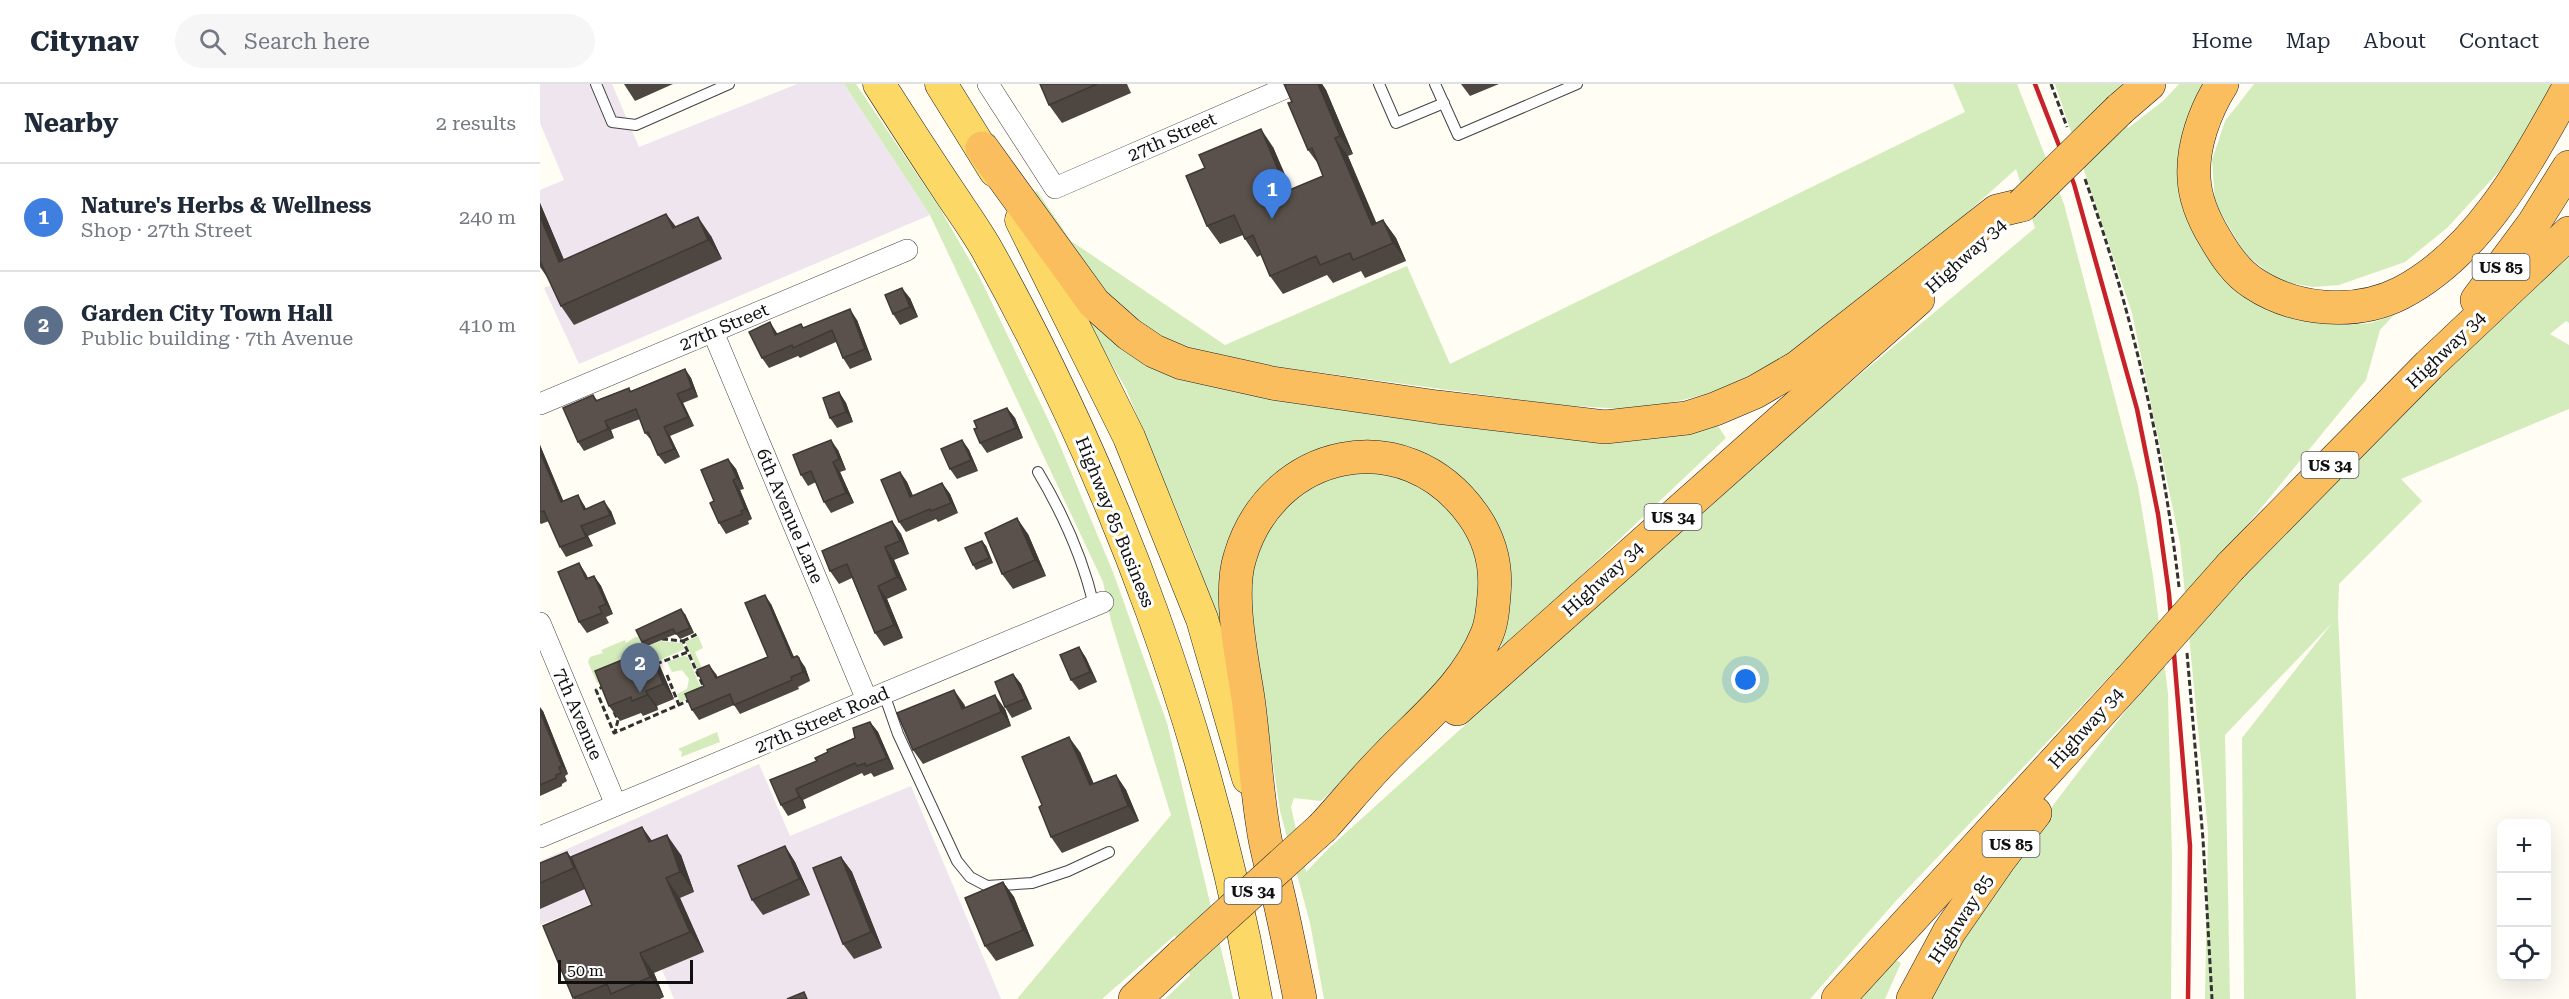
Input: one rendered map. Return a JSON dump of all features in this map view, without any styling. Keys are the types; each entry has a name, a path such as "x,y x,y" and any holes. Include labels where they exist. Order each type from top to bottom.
{"highway":[{"path":"2222,84 2199,131 2194,178 2202,217 2233,266 2253,283 2276,295 2302,304 2332,309 2375,303 2389,298 2422,280 2442,265 2485,219 2533,151 2569,87"},
{"name":"Highway 34","path":"1135,999 1323,827 2022,205 2139,92"},
{"path":"982,148 1094,303 1129,334 1154,351 1182,363 1272,383 1437,407 1605,427 1687,418 1715,410 1777,381 1997,211 2022,205"},
{"name":"US 85","path":"2429,365 2534,223 2569,167"},
{"name":"Highway 34","path":"1838,999 2123,688 2231,566 2429,365 2569,233"},
{"path":"1300,999 1263,828 1240,642 1236,594 1239,558 1263,507 1299,476 1322,465 1370,456 1418,468 1452,490 1464,502 1480,525 1494,565 1492,610 1483,643 1472,664 1455,687 1440,705 1387,756 1323,827"},
{"name":"Highway 85","path":"1913,999 1949,932 1999,860 2090,743 2123,688"}],"main road":[{"name":"Highway 85 Business","path":"879,84 984,245 1045,359 1093,462 1143,588 1179,690 1209,792 1247,950 1256,999"},
{"path":"941,84 982,148 1051,278 1129,436 1202,619 1263,828"}],"street":[{"name":"27th Street","path":"988,84 1055,188 1290,86"},
{"name":"27th Street","path":"540,404 907,250"},
{"name":"6th Avenue Lane","path":"712,332 876,697"},
{"name":"27th Street Road","path":"540,837 1099,604"},
{"name":"7th Avenue","path":"540,623 616,805"}],"lane":[{"path":"596,84 612,122 636,125 729,84"},
{"path":"1379,84 1396,123 1444,103"},
{"path":"1435,84 1458,135 1577,84"},
{"path":"1038,472 1056,502 1099,604"},
{"path":"876,697 898,734 957,861 970,877 987,886 1032,883 1068,871 1109,852"}],"path":[{"path":"2051,84 2068,130"},
{"path":"2083,174 2129,315 2172,525 2180,591"},
{"path":"660,639 683,641 697,634"},
{"path":"683,641 706,693"},
{"path":"2186,646 2203,839 2212,999"},
{"path":"655,664 688,652"},
{"path":"667,675 679,705"},
{"path":"606,686 596,690 614,733"},
{"path":"614,733 697,697"},
{"path":"604,708 612,705 618,720 614,733"}],"shaded area":[{"path":"540,84 612,84 639,147 797,84 844,84 930,215 579,364 544,288 552,285 540,258 540,190 564,180 540,123"},
{"path":"759,764 790,836 911,786 1001,999 674,999 632,896 593,913 589,905 540,925 540,861"}],"green space":[{"path":"844,84 856,84 939,207 980,278 1056,436 1113,572 1167,723 1233,999 1165,999 1190,975 1175,935 1102,999 1017,999 1171,815 1111,621 1103,582 930,215"},
{"path":"1953,84 2017,84 2064,204 2138,486 2153,576 2168,693 2172,857 2171,999 1926,999 1996,884 2131,704 2126,659 1894,903 1810,999 1324,999 1310,923 1280,811 1270,743 1249,641 1247,575 1260,536 1310,483 1375,469 1408,478 1451,509 1478,551 1488,584 1471,647 1452,680 1321,801 1294,798 1291,807 1306,872 1329,848 1764,455 2035,228 2016,169 1920,255 1761,375 1703,395 1641,410 1559,405 1221,359 1153,338 1117,313 1032,194 1037,191 1071,241 1225,345 1407,266 1450,364 1965,112"},
{"path":"2055,84 2123,84 2114,93 2128,128 2163,101 2179,84 2205,84 2185,206 2312,320 2344,325 2371,323 2394,315 2380,330 2366,380 2230,546 2233,587 2436,381 2569,256 2569,323 2566,321 2550,334 2569,345 2569,409 2401,479 2422,501 2339,584 2338,616 2356,999 2244,999 2242,738 2332,623 2225,735 2230,999 2205,999 2208,832 2180,543 2132,313"},
{"path":"2254,84 2557,84 2504,166 2447,228 2405,262 2339,285 2313,287 2279,281 2245,254 2215,203 2212,160 2225,121"},
{"path":"1082,312 1182,375 1236,392 1478,426 1716,423 1726,438 1505,648 1495,640 1506,613 1512,589 1506,554 1444,470 1287,468 1255,497 1235,524 1226,557 1224,630 1220,632 1191,564 1197,560 1126,389"},
{"path":"698,636 703,648 695,652 706,678 702,679 685,642"},
{"path":"635,637 641,637 646,647 660,641 682,643 685,649 602,685 600,682 597,683 588,662 590,657 603,653 601,650 625,640 626,643"},
{"path":"683,656 688,657 703,693 680,702 677,694 687,689 689,679 682,670 672,672 667,662"},
{"path":"717,732 720,742 681,757 682,752 678,749"},
{"path":"1894,959 1901,963 1885,999 1858,999"}],"building":[{"path":"1040,84 1097,84 1049,105"},
{"path":"1284,84 1318,84 1340,136 1335,138 1372,225 1383,220 1393,243 1353,260 1350,253 1320,265 1316,256 1270,276 1253,235 1245,239 1234,215 1207,226 1186,176 1205,168 1199,155 1261,129 1287,191 1323,176 1312,148 1308,150 1288,103 1292,102"},
{"path":"666,214 673,228 698,217 708,240 561,306 540,261 540,216 559,262"},
{"path":"902,288 910,307 893,314 885,295"},
{"path":"850,309 865,349 843,358 832,330 793,348 792,345 762,358 749,332 770,322 775,335 801,324 803,328"},
{"path":"685,369 692,388 677,394 688,417 664,427 674,449 658,455 648,432 645,433 636,409 605,421 608,429 578,442 563,408 593,395 596,401 629,388 630,392"},
{"path":"839,392 846,412 830,418 823,398"},
{"path":"1007,408 1016,428 980,443 974,429 977,428 974,421"},
{"path":"831,440 839,459 833,462 846,493 824,502 811,471 801,475 793,455"},
{"path":"962,440 971,460 950,469 941,449"},
{"path":"540,452 561,502 578,495 584,510 604,501 610,515 581,526 586,537 560,547 544,511 540,512"},
{"path":"728,459 737,478 733,480 745,509 741,511 742,514 719,523 710,503 714,501 701,470"},
{"path":"900,472 910,497 942,483 951,503 899,522 881,480"},
{"path":"1017,518 1035,560 1002,574 985,533"},
{"path":"892,521 900,541 885,547 897,577 878,586 894,625 875,633 847,564 830,571 822,551"},
{"path":"982,541 989,558 973,565 965,548"},
{"path":"579,563 586,579 594,576 606,604 599,607 602,613 579,622 558,572"},
{"path":"765,595 792,658 797,656 799,658 803,672 791,677 792,680 734,705 730,694 692,710 685,694 704,686 697,670 709,665 716,678 768,657 745,603"},
{"path":"681,609 690,628 676,634 673,629 642,642 636,630"},
{"path":"1079,647 1090,672 1071,680 1060,655"},
{"path":"649,649 663,684 646,691 647,695 632,701 631,697 609,706 595,671"},
{"path":"1013,674 1025,699 1005,707 995,682"},
{"path":"954,690 962,709 995,695 1001,712 913,750 897,713"},
{"path":"540,711 562,766 559,767 561,773 556,775 556,778 540,785"},
{"path":"870,722 887,758 866,766 865,763 857,766 855,763 796,789 799,797 781,805 770,780 817,761 815,758 828,752 827,750 855,738 853,728"},
{"path":"1069,737 1090,785 1116,775 1128,806 1051,837 1039,807 1042,805 1022,757"},
{"path":"642,827 649,842 667,835 680,872 666,878 690,932 640,953 650,977 611,994 607,984 573,998 543,926 592,905 571,857"},
{"path":"785,846 799,879 752,900 738,866"},
{"path":"567,852 574,868 540,883 540,863"},
{"path":"841,857 871,932 843,944 813,868"},
{"path":"1003,882 1023,930 985,946 965,898"},
{"path":"804,992 807,999 787,999"}],"railway":[{"path":"2035,84 2074,184 2137,409 2158,514 2169,594 2190,846 2188,999"}],"place":[{"name":"Nature's Herbs & Wellness","path":"1272,219"},
{"name":"Garden City Town Hall","path":"640,693"}]}
